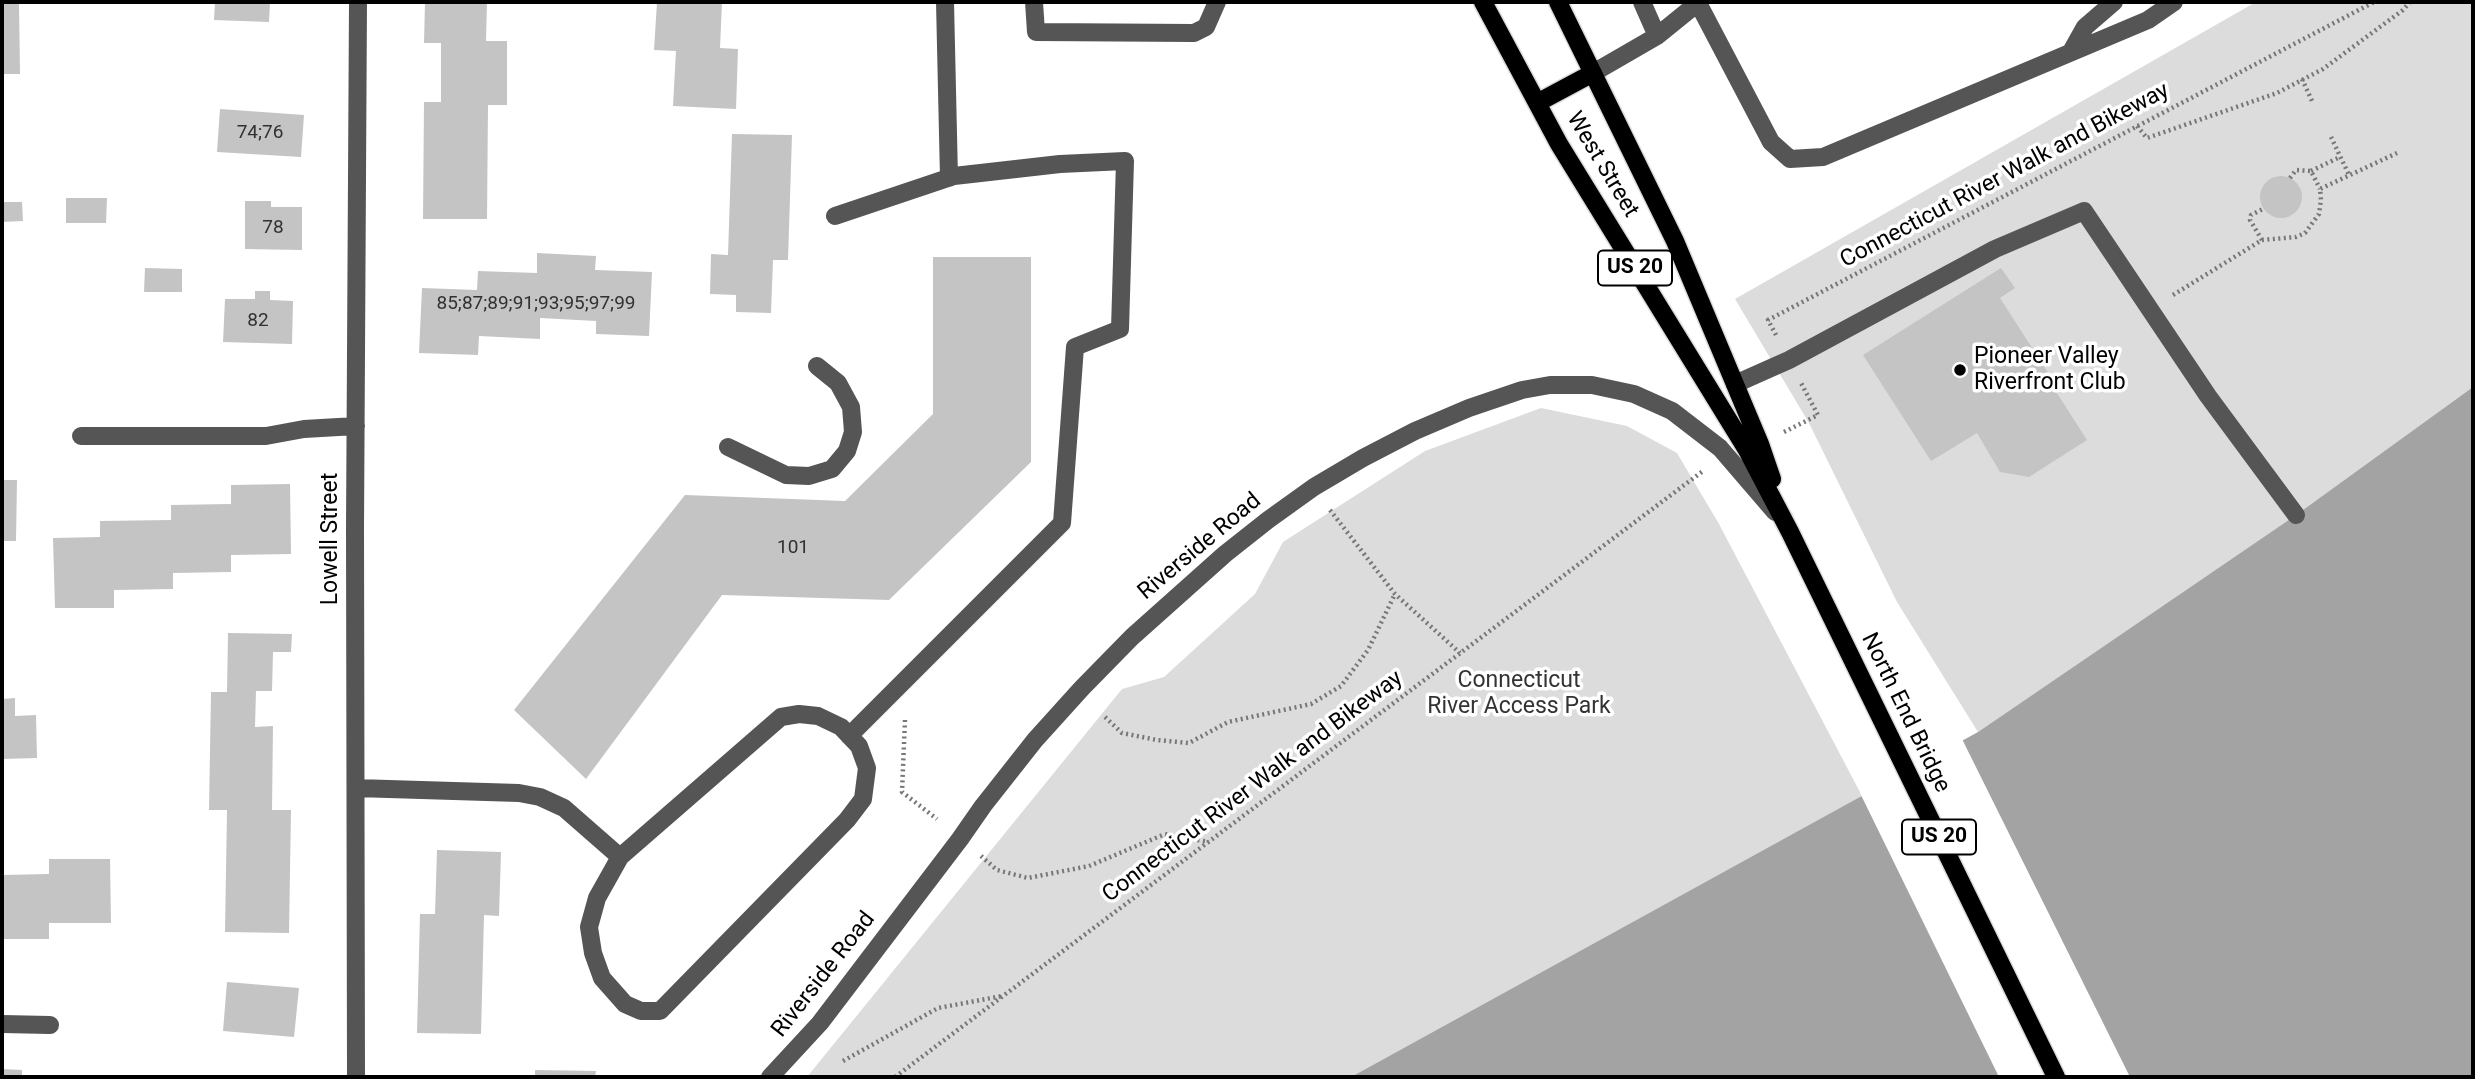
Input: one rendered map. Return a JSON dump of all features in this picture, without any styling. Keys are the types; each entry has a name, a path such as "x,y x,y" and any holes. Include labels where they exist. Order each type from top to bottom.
{"main road":[{"name":"West Street","path":"1483,2 1559,144 1746,450 1821,596"},
{"name":"West Street","path":"1558,2 1675,241 1760,444 1790,532"},
{"path":"1538,103 1593,73"},
{"name":"North End Bridge","path":"1821,596 2056,1077"}],"street":[{"name":"Lowell Street","path":"356,1077 358,2"},
{"path":"946,2 949,178"},
{"path":"1034,2 1035,32 1181,33 1194,33 1206,27 1217,2"},
{"path":"1642,2 1657,36"},
{"path":"1593,73 1657,36 1699,2 1771,142 1790,159 1823,157 2148,20 2174,2"},
{"path":"2071,52 2085,27 2114,2"},
{"path":"835,216 949,178 1060,164 1125,161 1120,329 1075,347 1062,523 849,736"},
{"path":"1735,384 1789,360 1995,249 2084,211 2208,396 2296,515"},
{"path":"728,447 786,475 809,476 832,469 847,451 853,432 851,407 838,383 817,366"},
{"name":"Riverside Road","path":"770,1077 820,1023 960,839 982,806 1035,740 1083,688 1175,597 1225,554 1314,487 1363,458 1415,431 1469,408 1522,390 1571,384 1614,388 1672,411 1720,448 1790,532"},
{"path":"82,436 267,436 304,429 356,426"},
{"path":"799,714 818,716 841,727 859,746 867,768 863,799 847,820 660,1011 641,1011 625,1004 602,978 593,953 589,927 597,898 620,857 781,717 799,714"},
{"path":"356,788 519,793 540,797 564,808 620,857"},
{"path":"2,1024 50,1025"}],"path":[{"name":"Connecticut River Walk and Bikeway","path":"1798,426 1818,415 1768,320 2374,2"},
{"path":"2137,126 2147,138 2277,93 2333,61 2410,2"},
{"path":"2302,79 2312,101"},
{"path":"2331,137 2349,175"},
{"path":"2320,189 2397,153"},
{"path":"2290,178 2297,170 2311,171 2340,157"},
{"path":"2201,279 2262,240 2297,237 2305,233 2319,214 2321,200 2320,189 2311,171"},
{"path":"2262,240 2250,220 2251,215 2263,209"},
{"name":"Connecticut River Walk and Bikeway","path":"894,1077 1699,474"},
{"path":"1329,510 1395,594 1461,653"},
{"path":"1105,717 1122,733 1189,743 1228,722 1311,704 1341,686 1367,650 1395,594"},
{"path":"887,698 905,716 902,792 937,819"},
{"path":"981,856 997,870 1028,878 1089,866 1165,834 1209,842"},
{"path":"843,1061 938,1008 1004,996"}],"green space":[{"path":"2256,2 2473,2 2473,387 2296,515 1978,732 1897,602 1809,423 1735,299"},
{"name":"Connecticut River Access Park","path":"1541,408 1627,426 1677,453 1719,524 1862,796 1351,1077 807,1077 1122,689 1164,677 1255,594 1283,542 1425,451"}],"shaded area":[{"path":"2473,387 2473,1077 1351,1077 1978,732 2296,515"}],"pier":[{"path":"1961,737 2130,1077 1999,1077 1860,793"}],"building":[{"path":"215,2 270,2 269,22 214,20"},
{"path":"425,2 487,2 486,41 507,41 507,105 488,105 487,219 423,219 424,102 441,102 441,43 424,43"},
{"path":"657,2 722,2 720,48 738,49 736,109 673,106 676,51 654,50"},
{"path":"2,3 19,3 20,74 2,74"},
{"path":"220,109 304,115 301,157 217,152"},
{"path":"732,134 792,135 788,260 773,260 771,313 736,312 736,295 710,294 711,254 728,255"},
{"path":"2281,176 2296,182 2302,197 2296,212 2281,218 2266,212 2260,197 2266,182"},
{"path":"66,198 107,198 106,223 66,223"},
{"path":"245,201 271,201 271,207 302,207 302,250 245,249"},
{"path":"2,202 22,202 23,221 2,222"},
{"path":"537,253 596,256 595,270 652,272 649,336 596,334 596,321 540,318 540,339 479,336 478,355 419,353 422,288 477,290 478,271 537,273"},
{"path":"933,257 1031,257 1031,462 889,600 722,595 586,779 514,710 685,495 845,501 933,414"},
{"path":"145,268 182,269 182,292 144,292"},
{"name":"Pioneer Valley Riverfront Club","path":"2001,268 2015,288 2000,298 2056,385 2053,387 2087,440 2029,477 2000,472 1977,433 1931,461 1863,355"},
{"path":"255,291 270,291 270,300 293,301 292,344 223,342 225,299 255,299"},
{"path":"2,480 17,480 16,541 2,541"},
{"path":"290,484 291,554 231,555 231,572 173,573 173,589 114,590 114,608 55,608 53,538 100,537 100,521 171,520 171,505 231,504 231,485"},
{"path":"228,633 292,634 291,652 273,652 272,691 256,691 255,727 273,726 272,810 291,810 289,933 225,932 227,810 209,810 211,692 227,692"},
{"path":"15,698 15,716 36,715 37,758 2,759 2,699"},
{"path":"437,850 501,852 499,916 484,915 481,1034 417,1033 420,914 435,914"},
{"path":"49,859 110,859 111,923 49,923 49,939 2,939 2,875 49,874"},
{"path":"227,982 299,988 294,1037 223,1031"},
{"path":"2,1069 22,1070 22,1077 2,1077"},
{"path":"535,1070 596,1071 595,1077 535,1077"}],"place":[{"name":"Pioneer Valley Riverfront Club","path":"1960,370"}]}
